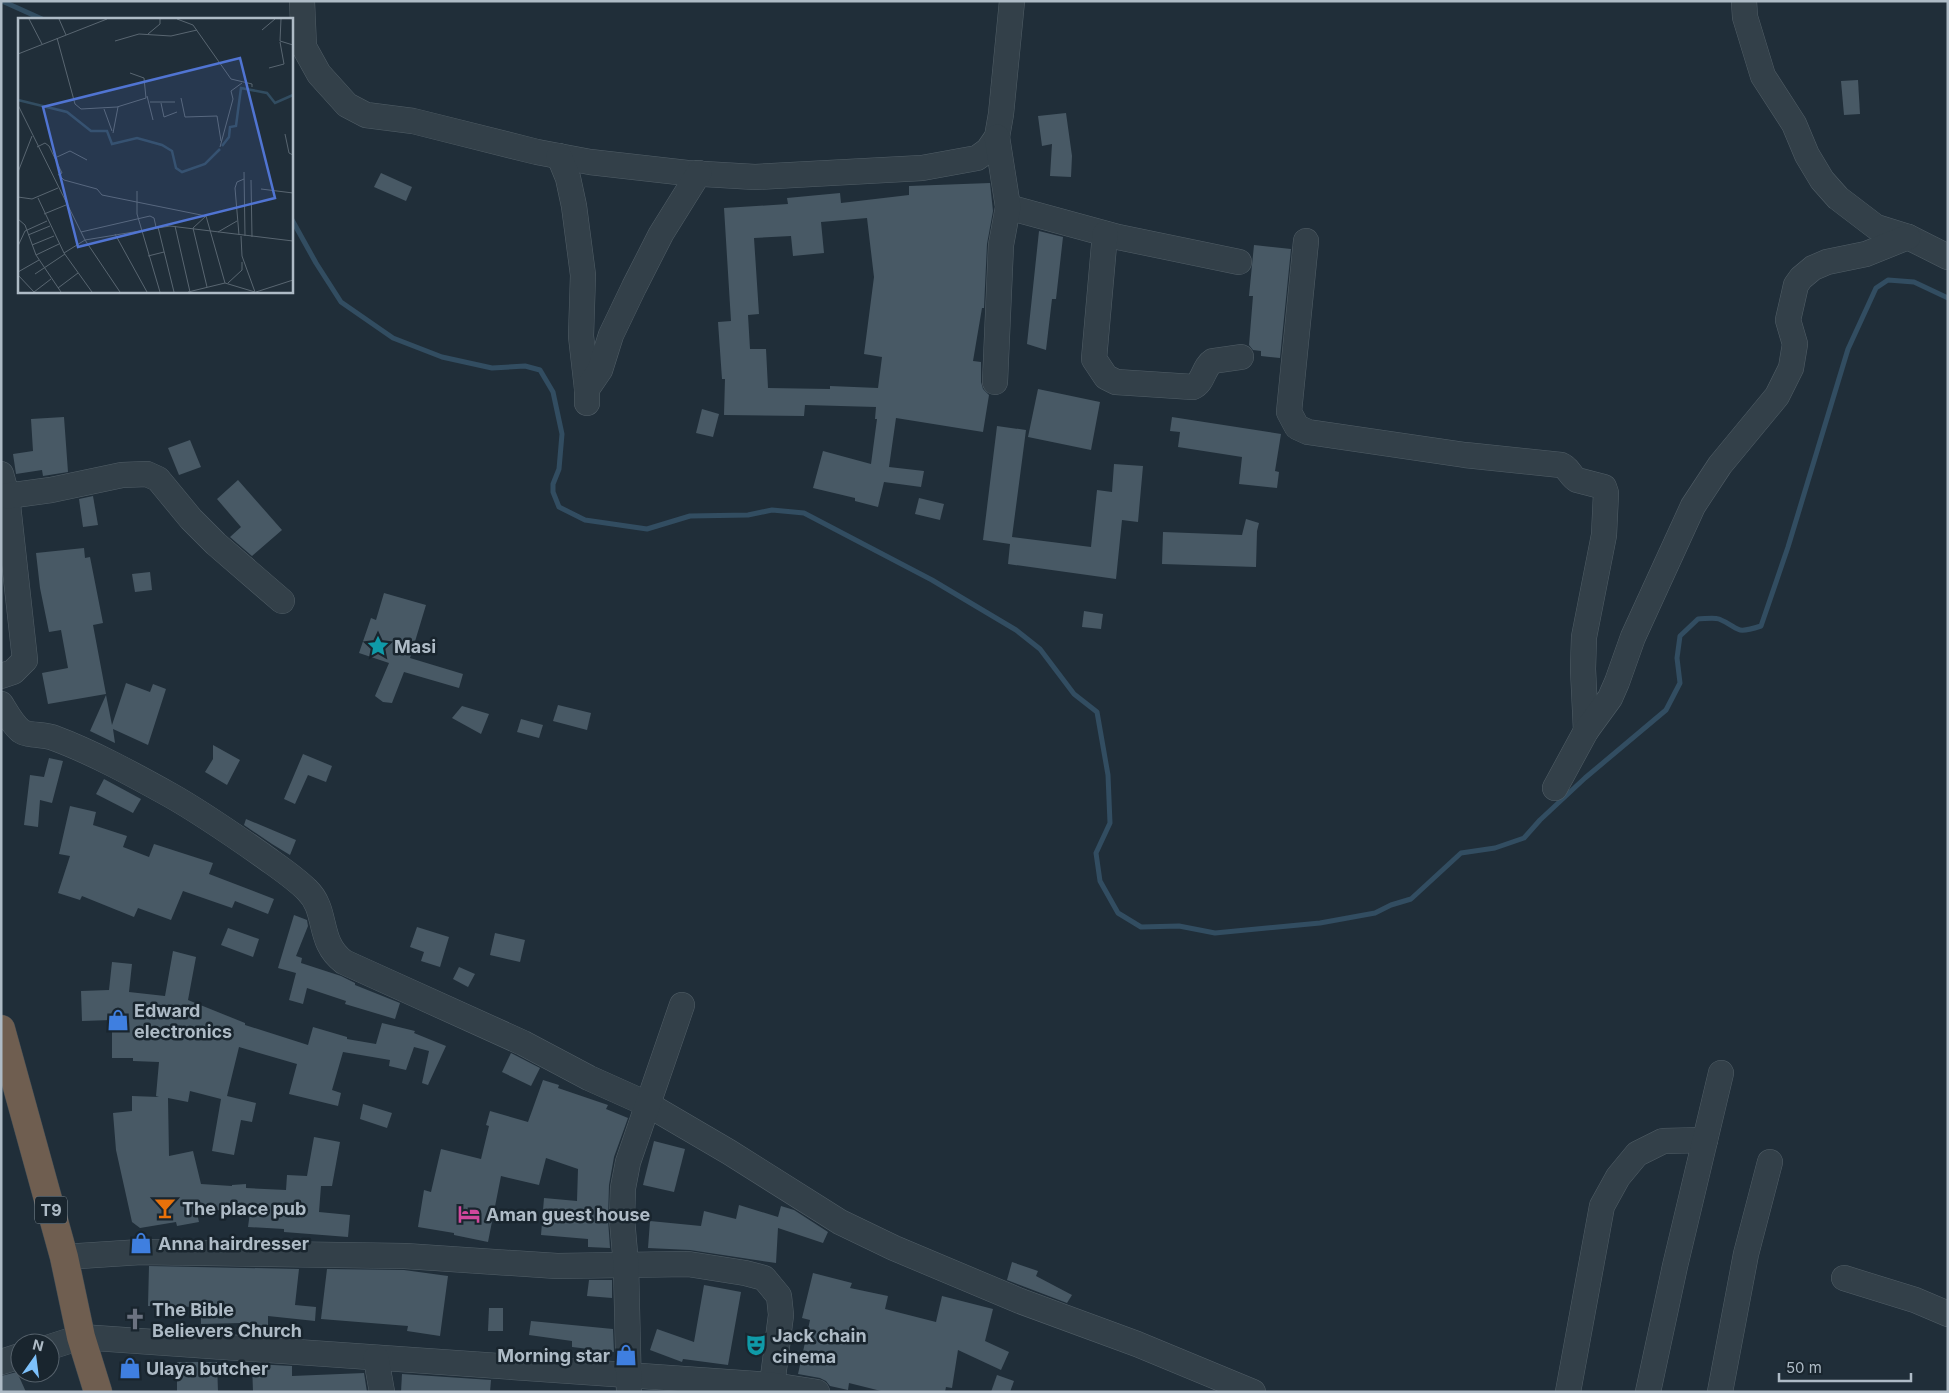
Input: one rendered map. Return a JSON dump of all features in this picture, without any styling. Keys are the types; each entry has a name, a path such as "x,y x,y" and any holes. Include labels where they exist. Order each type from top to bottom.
{"highway":[{"name":"T9","path":"1,1029 64,1257 81,1337 98,1392"}],"street":[{"path":"302,1 304,48 319,74 346,104 366,115 413,121 590,162 699,174 754,177 922,168 977,158 988,150 996,137 1001,114 1012,1"},
{"path":"1744,1 1745,17 1763,76 1794,124 1807,155 1822,180 1838,198 1876,227 1908,237 1948,257"},
{"path":"995,382 1001,245 1008,207 996,137"},
{"path":"559,156 568,178 580,245 583,275 581,336 587,396 600,370 611,335 661,234 699,174"},
{"path":"1008,207 1105,234 1239,262"},
{"path":"1105,234 1094,358 1106,377 1116,382 1193,387 1199,384 1210,363 1213,361 1241,357"},
{"path":"1555,788 1586,731 1614,690 1633,637 1693,506 1720,465 1777,396 1791,368 1796,344 1788,320 1796,285 1813,268 1827,262 1866,254 1908,237"},
{"path":"1306,241 1290,412 1291,418 1297,427 1308,432 1465,455 1561,465 1577,480 1604,486 1606,493 1604,535 1584,637 1583,669 1586,731"},
{"path":"1,676 13,672 25,660 4,485 50,490 122,475 147,474 158,479 190,519 282,601"},
{"path":"1,704 20,731 27,734 53,737 125,772 214,822 308,890 319,907 329,945 335,955 344,962 523,1043 589,1078 647,1104 729,1152 840,1222 886,1244 1020,1301 1137,1344 1253,1392"},
{"path":"629,1383 626,1265 622,1219 623,1188 628,1162 682,1005"},
{"path":"1648,1392 1675,1266 1721,1073"},
{"path":"1568,1392 1602,1206 1610,1191 1618,1177 1637,1154 1664,1141 1705,1140"},
{"path":"1720,1392 1746,1254 1770,1162"},
{"path":"64,1257 141,1252 405,1256 557,1266 688,1264 745,1272 764,1278 779,1296 784,1388"},
{"path":"1844,1278 1915,1300 1948,1314"},
{"path":"60,1344 81,1337 376,1358 629,1383 784,1388 818,1392"},
{"path":"376,1358 382,1392"}],"building":[{"path":"1858,80 1860,114 1844,115 1841,81"},
{"path":"1066,113 1072,156 1071,177 1050,176 1052,144 1042,146 1038,116"},
{"path":"381,173 412,187 406,201 374,187"},
{"path":"990,183 993,211 987,244 984,308 982,308 973,361 981,362 981,382 983,389 989,395 983,432 896,418 889,467 924,471 921,487 884,482 878,507 855,501 855,498 813,488 823,451 871,464 877,419 875,419 876,407 805,405 804,416 724,415 725,379 722,379 718,322 731,321 724,208 788,204 787,198 840,193 841,203 909,195 909,186","holes":["867,218 874,277 864,354 882,357 878,388 830,386 830,389 768,388 766,349 750,349 748,315 759,314 754,238 791,236 793,256 824,253 821,222"]},
{"path":"1039,231 1063,237 1056,299 1052,299 1046,350 1027,344"},
{"path":"1254,245 1291,249 1280,358 1261,356 1261,351 1253,350 1249,345 1253,296 1249,296"},
{"path":"1038,389 1100,402 1091,450 1028,437"},
{"path":"702,409 719,414 713,437 696,433"},
{"path":"64,417 68,472 43,476 42,470 16,474 13,454 33,451 31,419"},
{"path":"1172,417 1281,434 1275,471 1279,472 1277,488 1239,484 1242,457 1178,447 1180,432 1170,431"},
{"path":"997,426 1026,430 1012,537 1091,547 1097,490 1112,492 1114,464 1143,466 1138,522 1122,520 1116,579 1008,564 1010,544 983,540"},
{"path":"190,440 201,467 179,475 168,448"},
{"path":"238,480 282,530 252,556 230,537 241,527 217,499"},
{"path":"93,496 98,525 83,527 79,499"},
{"path":"919,498 944,504 940,520 915,514"},
{"path":"1246,519 1259,523 1256,567 1162,564 1163,532 1242,535"},
{"path":"84,548 85,558 90,557 103,623 93,625 106,694 48,704 42,673 68,668 61,630 49,632 40,588 36,553"},
{"path":"150,572 152,590 135,592 132,574"},
{"path":"384,593 426,605 410,658 463,674 459,688 404,672 392,703 383,702 375,696 389,663 359,653 371,618 376,620"},
{"path":"1084,611 1103,614 1101,629 1082,627"},
{"path":"126,683 150,692 153,684 166,689 148,745 113,729 115,743 90,731 106,695 112,725"},
{"path":"558,705 591,713 587,730 553,721"},
{"path":"462,706 489,714 481,734 452,718"},
{"path":"521,719 543,725 539,738 517,732"},
{"path":"213,745 240,760 227,785 205,772 213,759"},
{"path":"303,754 332,766 326,782 308,775 295,804 284,799"},
{"path":"49,758 63,761 52,803 40,800 38,827 24,825 30,775 44,777"},
{"path":"104,779 141,799 133,813 96,794"},
{"path":"70,806 96,812 93,825 127,836 123,847 149,857 154,844 213,863 209,874 274,899 268,914 235,901 232,908 183,891 171,920 138,908 134,917 82,896 80,900 58,893 70,856 59,854"},
{"path":"246,819 296,840 290,855 244,825"},
{"path":"294,915 307,920 308,926 296,956 302,958 301,963 341,976 355,983 355,985 400,1003 395,1019 345,1004 346,1001 307,988 303,1004 289,1000 296,973 278,968"},
{"path":"417,927 449,937 440,967 421,961 424,952 410,947"},
{"path":"228,928 259,939 253,957 221,945"},
{"path":"495,933 525,940 520,962 490,955"},
{"path":"173,951 196,957 188,1000 245,1023 245,1025 308,1045 313,1027 347,1037 347,1039 376,1044 382,1023 415,1031 414,1033 446,1046 428,1085 422,1083 429,1051 414,1047 406,1070 389,1066 390,1060 343,1052 332,1090 341,1093 338,1106 289,1094 297,1064 239,1047 227,1096 256,1103 252,1122 241,1120 234,1155 212,1151 221,1099 190,1091 188,1102 168,1098 169,1156 193,1151 201,1184 232,1186 246,1184 246,1188 286,1190 287,1175 307,1176 314,1137 340,1142 332,1186 321,1186 319,1212 350,1215 348,1237 284,1232 284,1229 248,1227 250,1212 196,1209 199,1222 177,1226 176,1222 140,1228 132,1222 116,1150 113,1113 132,1111 132,1096 159,1097 156,1096 159,1062 133,1061 133,1058 112,1058 112,1020 82,1021 81,991 109,990 112,962 132,964 129,992 165,996"},
{"path":"459,967 475,974 468,987 453,979"},
{"path":"511,1053 540,1068 531,1086 502,1072"},
{"path":"543,1080 559,1085 558,1088 608,1105 606,1109 628,1118 614,1157 609,1185 608,1219 610,1248 588,1247 588,1239 541,1235 544,1198 577,1201 578,1169 546,1158 539,1185 501,1176 488,1242 454,1235 454,1233 418,1227 424,1190 431,1192 441,1149 481,1159 489,1126 486,1125 490,1111 528,1122"},
{"path":"363,1104 392,1113 387,1128 360,1119"},
{"path":"654,1141 685,1149 674,1192 643,1185"},
{"path":"739,1205 778,1217 781,1206 794,1210 828,1232 823,1243 778,1228 776,1263 690,1250 648,1248 650,1221 701,1226 704,1211 736,1219"},
{"path":"1012,1262 1038,1271 1036,1276 1072,1295 1067,1303 1007,1280"},
{"path":"149,1266 299,1269 295,1305 316,1307 315,1321 268,1316 268,1329 241,1329 241,1323 201,1324 201,1307 148,1306"},
{"path":"327,1269 404,1270 448,1276 440,1336 407,1331 408,1326 321,1319"},
{"path":"813,1273 852,1283 850,1288 888,1296 885,1309 936,1322 942,1296 993,1309 985,1341 1009,1352 1001,1370 958,1350 952,1388 946,1387 945,1392 885,1392 849,1383 848,1390 830,1386 820,1378 798,1374 810,1320 802,1318"},
{"path":"589,1280 612,1280 612,1298 587,1296"},
{"path":"704,1285 741,1292 728,1365 683,1359 682,1362 650,1350 657,1329 694,1342"},
{"path":"489,1308 503,1308 503,1331 488,1331"},
{"path":"531,1321 613,1329 614,1352 572,1347 572,1341 529,1335"},
{"path":"177,1362 217,1362 218,1392 177,1392"},
{"path":"252,1364 292,1366 292,1376 364,1373 367,1392 253,1392"},
{"path":"10,1374 10,1383 22,1383 26,1392 1,1392 1,1376"},
{"path":"402,1374 491,1380 490,1392 401,1392"},
{"path":"997,1375 1014,1381 1010,1392 991,1392"}],"waterway":[{"path":"2,1 40,18"},
{"path":"292,220 316,263 341,302 393,338 442,357 492,368 525,366 540,370 553,392 562,434 559,469 553,484 553,492 559,507 585,520 647,529 690,516 748,515 772,510 804,513 932,580 1016,630 1040,649 1074,694 1097,712 1108,775 1110,823 1096,853 1100,881 1118,913 1141,927 1179,926 1215,933 1320,923 1375,913 1391,905 1411,899 1461,853 1495,848 1524,838 1540,820 1585,778 1666,710 1680,683 1677,658 1680,636 1698,619 1719,619 1741,630 1761,626 1788,547 1848,349 1876,288 1888,280 1914,282 1948,298"}],"place":[{"name":"Masi","path":"378,646"},
{"name":"Edward electronics","path":"118,1020"},
{"name":"The place pub","path":"165,1208"},
{"name":"Aman guest house","path":"469,1214"},
{"name":"Anna hairdresser","path":"141,1243"},
{"name":"The Bible Believers Church","path":"135,1319"},
{"name":"Jack chain cinema","path":"756,1345"},
{"name":"Morning star","path":"626,1355"},
{"name":"Ulaya butcher","path":"130,1368"}]}
